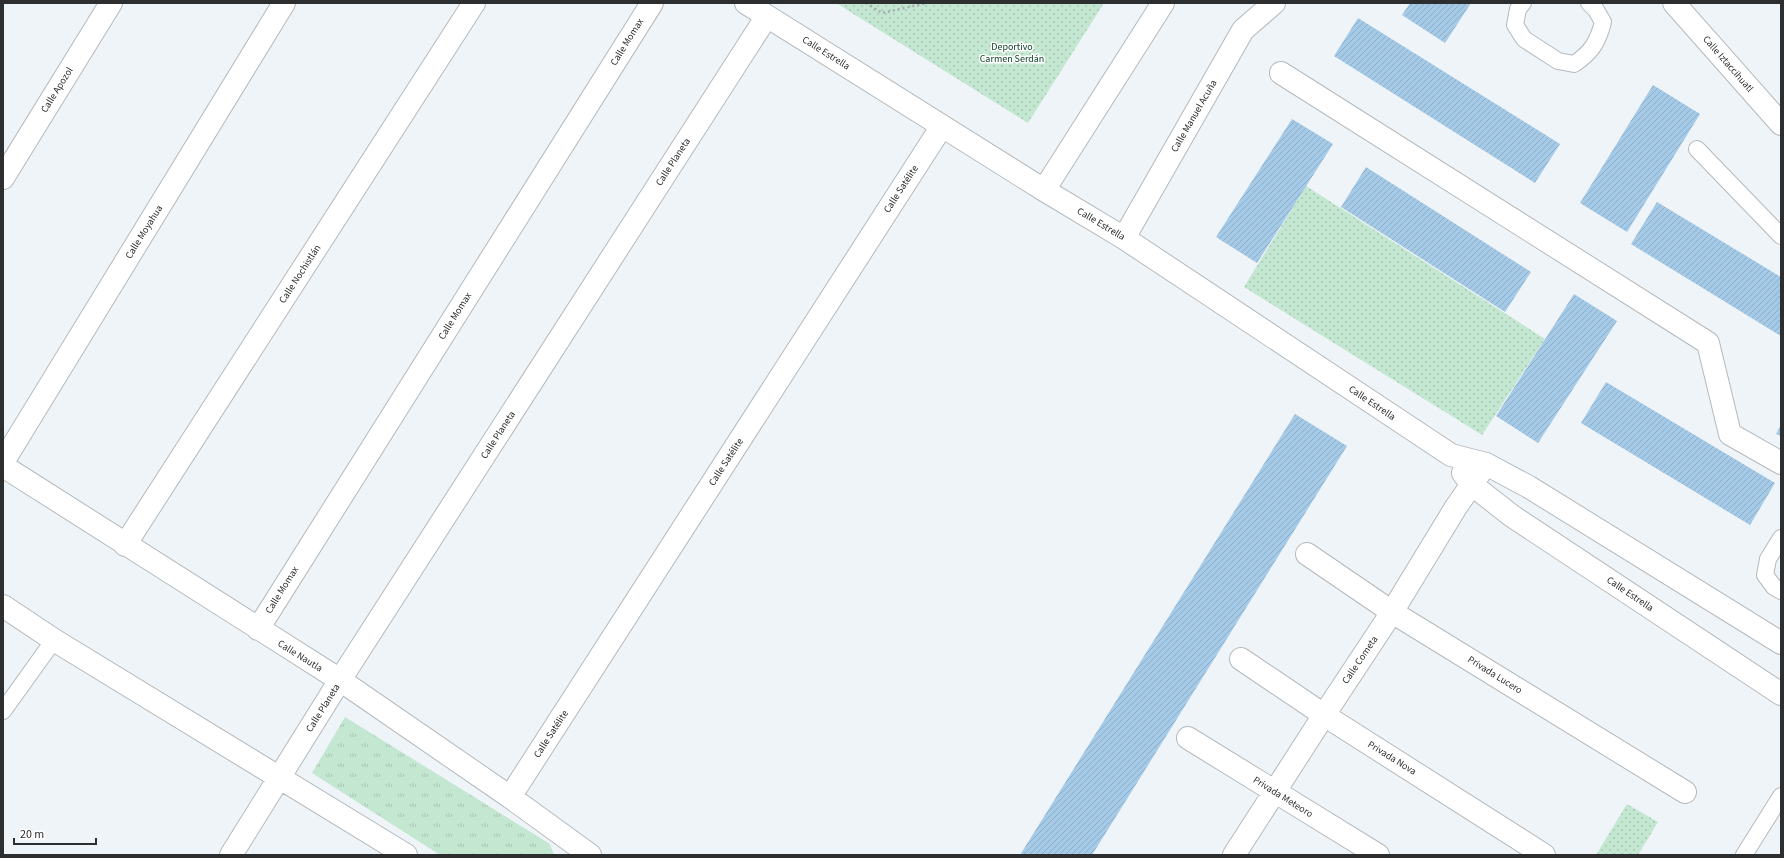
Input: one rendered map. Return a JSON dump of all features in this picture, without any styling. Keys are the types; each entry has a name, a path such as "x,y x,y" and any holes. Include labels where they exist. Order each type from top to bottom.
{"street":[{"name":"Calle Apozol","path":"3,178 111,3"},
{"name":"Calle Moyahua","path":"3,462 284,3"},
{"name":"Calle Nochistlán","path":"125,545 474,3"},
{"name":"Calle Momax","path":"258,629 652,3"},
{"name":"Calle Estrella","path":"746,3 1044,190 1124,238 1451,455 1486,464 1529,488 1781,643"},
{"path":"1044,190 1163,3"},
{"name":"Calle Manuel Acuña","path":"1124,238 1243,30 1274,3"},
{"name":"Calle Iztaccihuatl","path":"1674,3 1781,124"},
{"name":"Calle Planeta","path":"231,855 340,680 767,16"},
{"path":"1281,73 1708,343 1730,434 1781,463"},
{"name":"Calle Satélite","path":"510,797 942,126"},
{"name":"Calle Estrella","path":"1451,455 1472,484 1512,516 1781,694"},
{"name":"Calle Cometa","path":"1234,855 1392,612 1456,507 1486,464"},
{"name":"Calle Nautla","path":"3,466 125,545 340,680 510,797 590,855"},
{"name":"Privada Lucero","path":"1307,554 1392,612 1685,792"},
{"path":"3,606 54,640 406,855"},
{"name":"Privada Nova","path":"1241,659 1324,715 1544,855"},
{"name":"Privada Meteoro","path":"1188,738 1378,855"}],"lane":[{"path":"1523,3 1518,9 1515,25 1524,38 1558,61 1574,64 1587,56 1600,36 1603,22 1596,10 1589,3"},
{"path":"1697,149 1781,236"},
{"path":"1781,538 1768,559 1765,575 1774,587 1781,591"},
{"path":"3,711 54,640"},
{"path":"1744,855 1781,796"}],"path":[{"path":"866,3 882,13 927,3"}],"green space":[{"name":"Deportivo Carmen Serdán","path":"836,3 1104,3 1028,123"},
{"path":"1306,186 1545,339 1482,435 1244,287"},
{"path":"345,717 550,844 554,855 440,855 312,773"},
{"path":"1627,804 1658,822 1638,855 1596,855"}],"building":[{"path":"1410,3 1471,3 1445,43 1402,15"},
{"path":"1358,18 1560,144 1535,183 1334,56"},
{"path":"1653,85 1700,114 1627,232 1580,203"},
{"path":"1292,119 1333,144 1257,263 1216,237"},
{"path":"1366,167 1531,272 1505,312 1341,207"},
{"path":"1657,202 1781,277 1781,336 1631,244"},
{"path":"1574,294 1617,321 1538,443 1496,416"},
{"path":"1606,382 1775,483 1750,525 1581,423"},
{"path":"1295,414 1347,446 1092,855 1020,855"},
{"path":"1781,425 1781,436 1776,434"}]}
